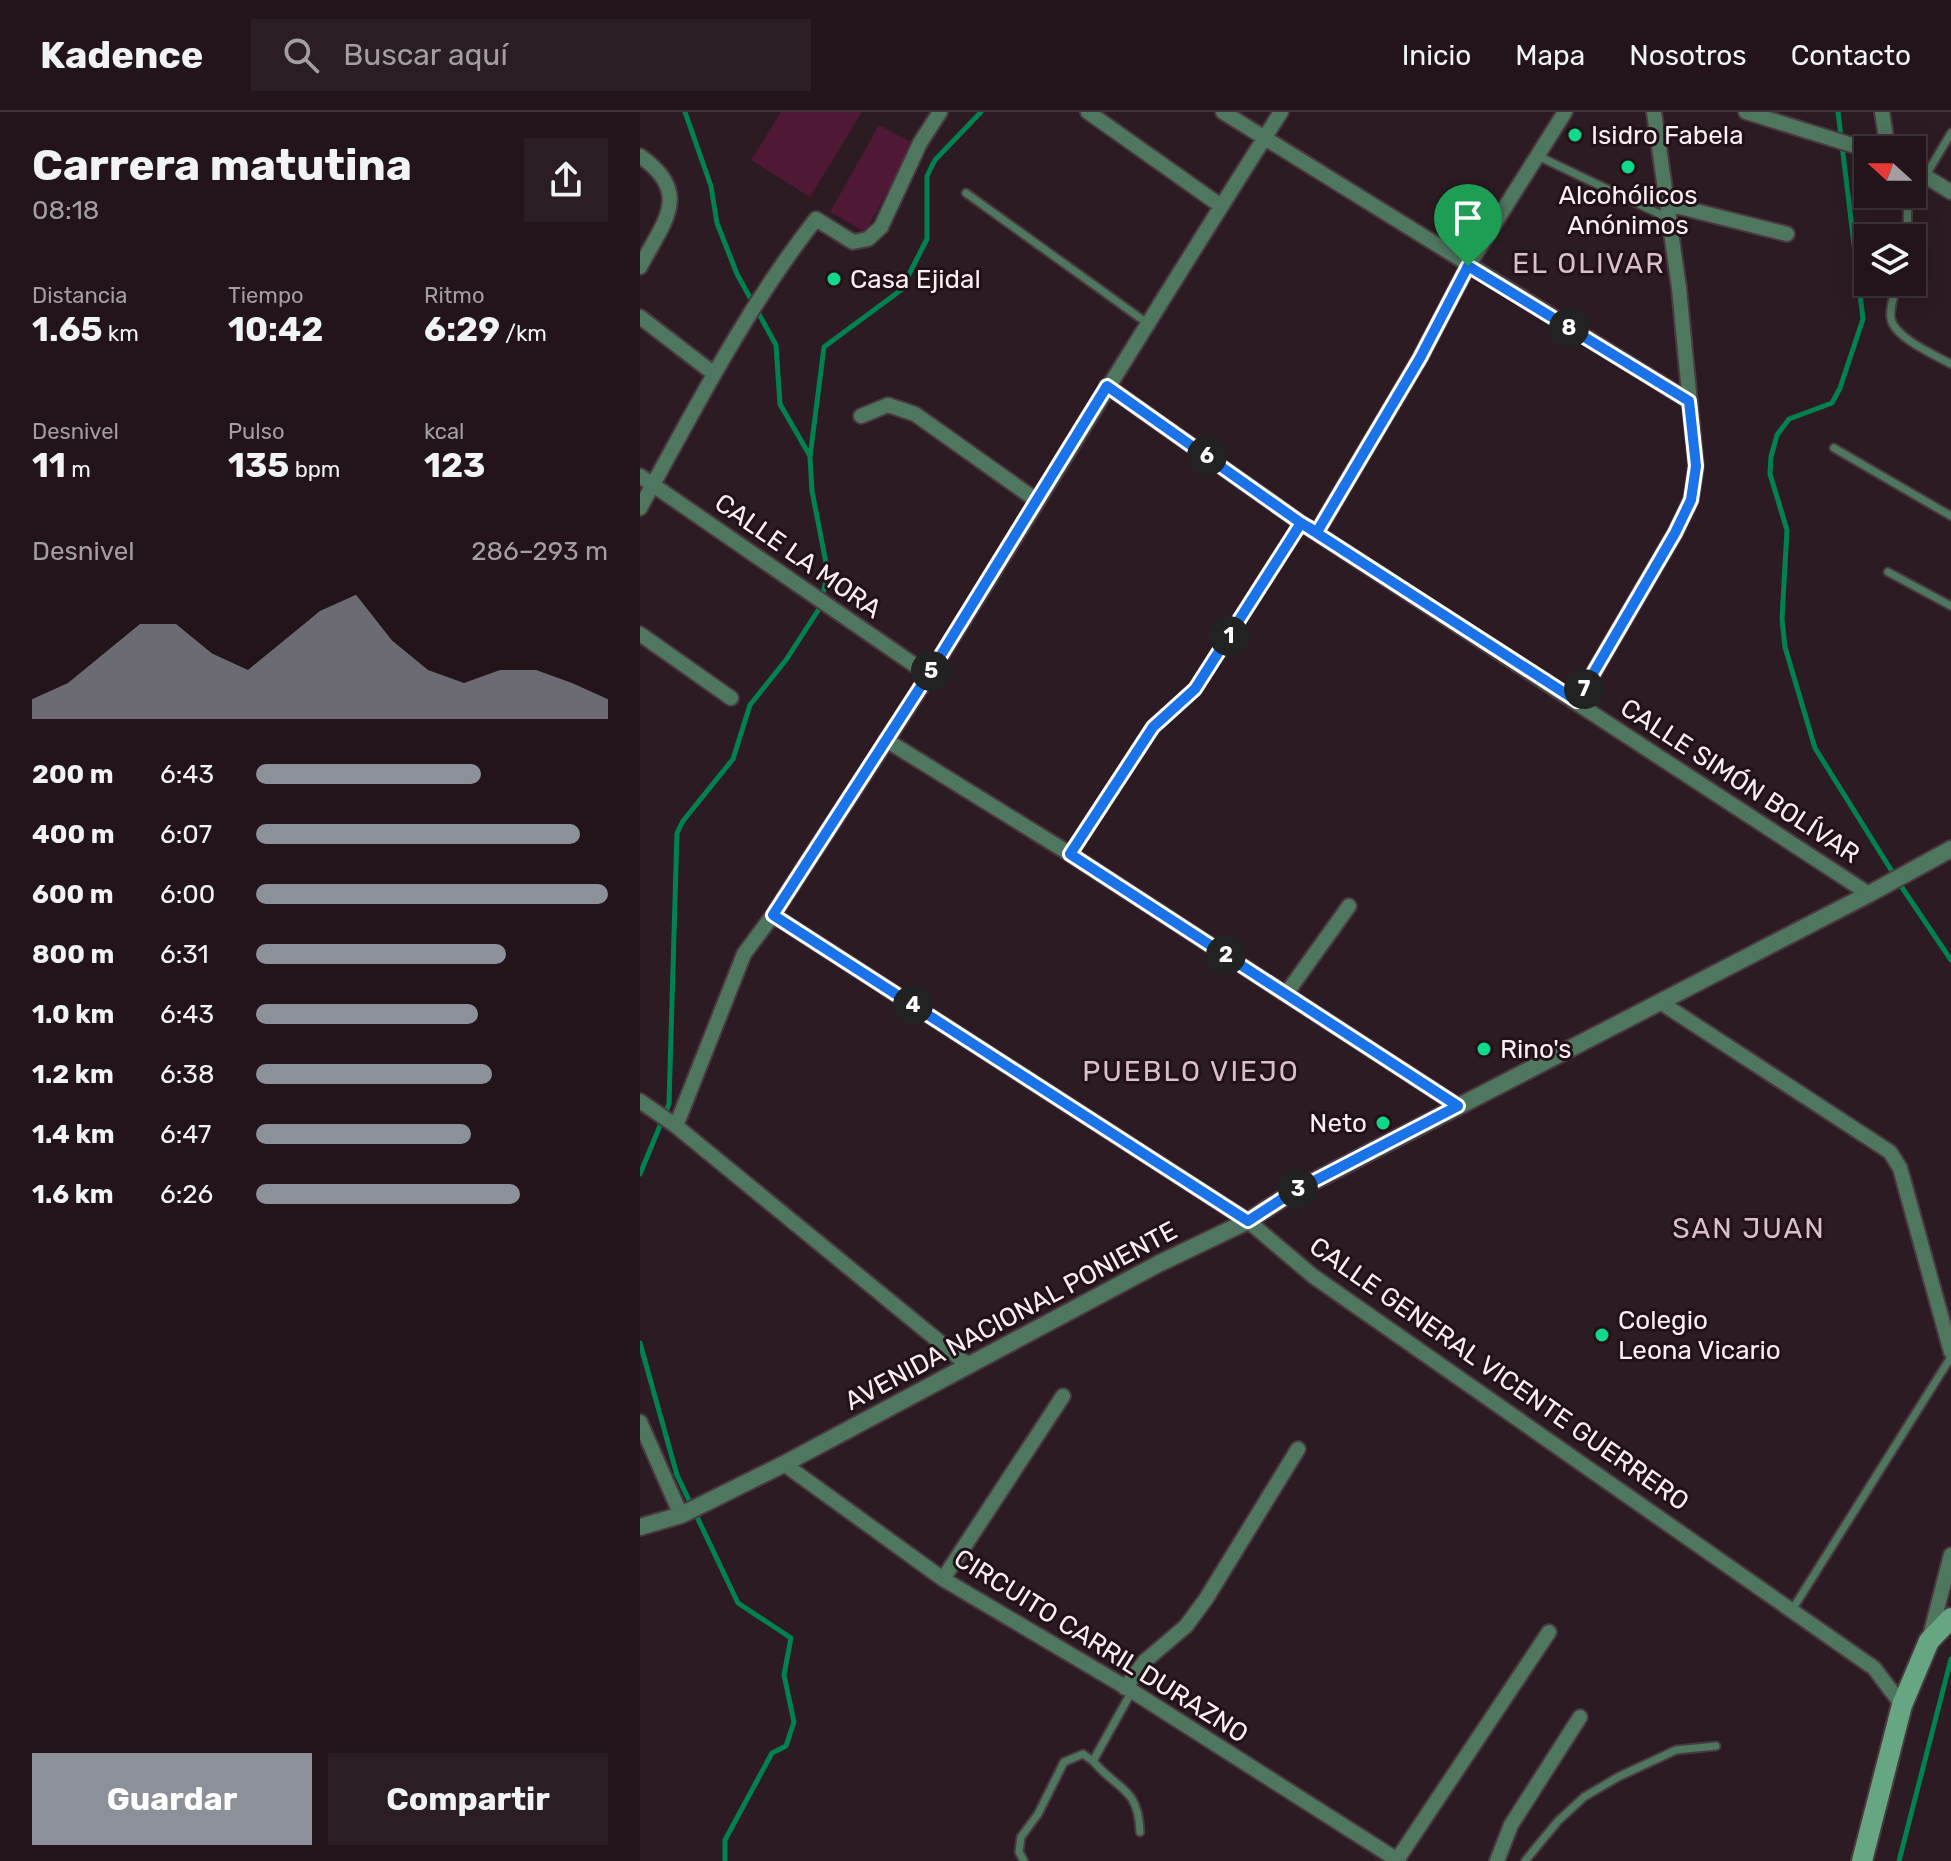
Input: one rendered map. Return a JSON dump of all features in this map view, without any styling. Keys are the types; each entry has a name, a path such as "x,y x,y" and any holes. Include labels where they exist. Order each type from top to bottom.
{"main road":[{"path":"1862,1861 1902,1705 1929,1641 1951,1618"}],"street":[{"path":"640,508 646,481 780,264 816,219 853,242 868,239 881,227 920,143 940,112"},
{"path":"1088,112 1221,206"},
{"path":"1223,112 1689,401"},
{"path":"676,1126 744,954 773,915 929,675 1281,112"},
{"path":"1317,532 1420,358 1468,266 1565,112"},
{"path":"1577,701 1675,533 1691,500 1696,466 1669,211 1654,112"},
{"path":"1746,112 1854,146"},
{"path":"1882,112 1886,136"},
{"path":"640,156 667,180 671,198 668,213 640,267"},
{"path":"1926,175 1951,192"},
{"path":"1669,211 1787,234"},
{"path":"640,317 713,373"},
{"name":"CALLE SIMÓN BOLÍVAR","path":"1107,386 1301,523 1869,894"},
{"path":"861,416 888,405 915,414 1036,500"},
{"name":"CALLE LA MORA","path":"646,481 929,675"},
{"path":"640,634 731,698"},
{"path":"886,740 1070,854 1458,1106"},
{"name":"AVENIDA NACIONAL PONIENTE","path":"640,1527 681,1515 784,1464 1160,1263 1248,1221 1291,1193 1951,849"},
{"path":"1286,994 1349,906"},
{"name":"CALLE GENERAL VICENTE GUERRERO","path":"773,915 1248,1221 1313,1276 1874,1668 1902,1705"},
{"path":"1660,1002 1890,1152 1900,1168 1951,1354"},
{"path":"642,1107 676,1126 969,1366"},
{"path":"943,1579 1063,1396"},
{"path":"640,1422 681,1515"},
{"path":"1128,1689 1145,1661 1186,1626 1298,1449"},
{"name":"CIRCUITO CARRIL DURAZNO","path":"784,1464 943,1579 1128,1689 1398,1861"},
{"path":"1929,1641 1951,1555"},
{"path":"1398,1861 1549,1632"},
{"path":"1497,1861 1511,1825 1580,1717"}],"lane":[{"path":"1926,175 1951,133"},
{"path":"1537,156 1669,211"},
{"path":"966,193 1149,325"},
{"path":"1894,296 1891,321 1899,334 1951,364"},
{"path":"1834,448 1951,516"},
{"path":"1070,854 1153,727 1195,689 1301,523"},
{"path":"1888,572 1951,606"},
{"path":"1792,1610 1951,1354"},
{"path":"1093,1761 1128,1689"},
{"path":"1525,1861 1558,1821 1584,1797 1676,1750 1716,1746"},
{"path":"1024,1861 1019,1852 1021,1837 1038,1814 1064,1762 1083,1754 1128,1791 1139,1815 1140,1832"}],"shaded area":[{"path":"781,112 862,112 810,197 751,160"},
{"path":"879,125 914,144 865,232 830,212"}],"waterway":[{"path":"685,112 711,186 717,223 737,274 776,345 780,404 810,456"},
{"path":"640,1174 669,1104 677,833 683,821 733,759 750,705 786,660 819,609 828,573 812,491 810,457 824,347 901,290 927,239 927,176 935,160 981,112"},
{"path":"1838,112 1863,319 1832,403 1789,419 1777,435 1771,457 1770,474 1787,530 1782,619 1785,647 1815,748 1951,960"},
{"path":"640,1343 677,1475 738,1603 791,1638 784,1675 794,1722 786,1746 772,1753 725,1840 725,1861"},
{"path":"1899,1861 1951,1659"}],"place":[{"name":"Isidro Fabela","path":"1575,135"},
{"name":"Alcohólicos Anónimos","path":"1628,167"},
{"name":"Casa Ejidal","path":"834,279"},
{"name":"Rino's","path":"1484,1049"},
{"name":"Neto","path":"1383,1123"},
{"name":"Colegio Leona Vicario","path":"1602,1335"}],"district":[{"name":"EL OLIVAR","path":"1589,263"},
{"name":"PUEBLO VIEJO","path":"1191,1071"},
{"name":"SAN JUAN","path":"1749,1228"}],"route":[{"path":"1468,266 1420,358 1317,532 1301,523 1195,689 1153,727 1070,854 1458,1106 1291,1193 1248,1221 773,915 941,655 1107,386 1301,523 1577,701 1691,500 1696,466 1689,401 1468,266"}]}
